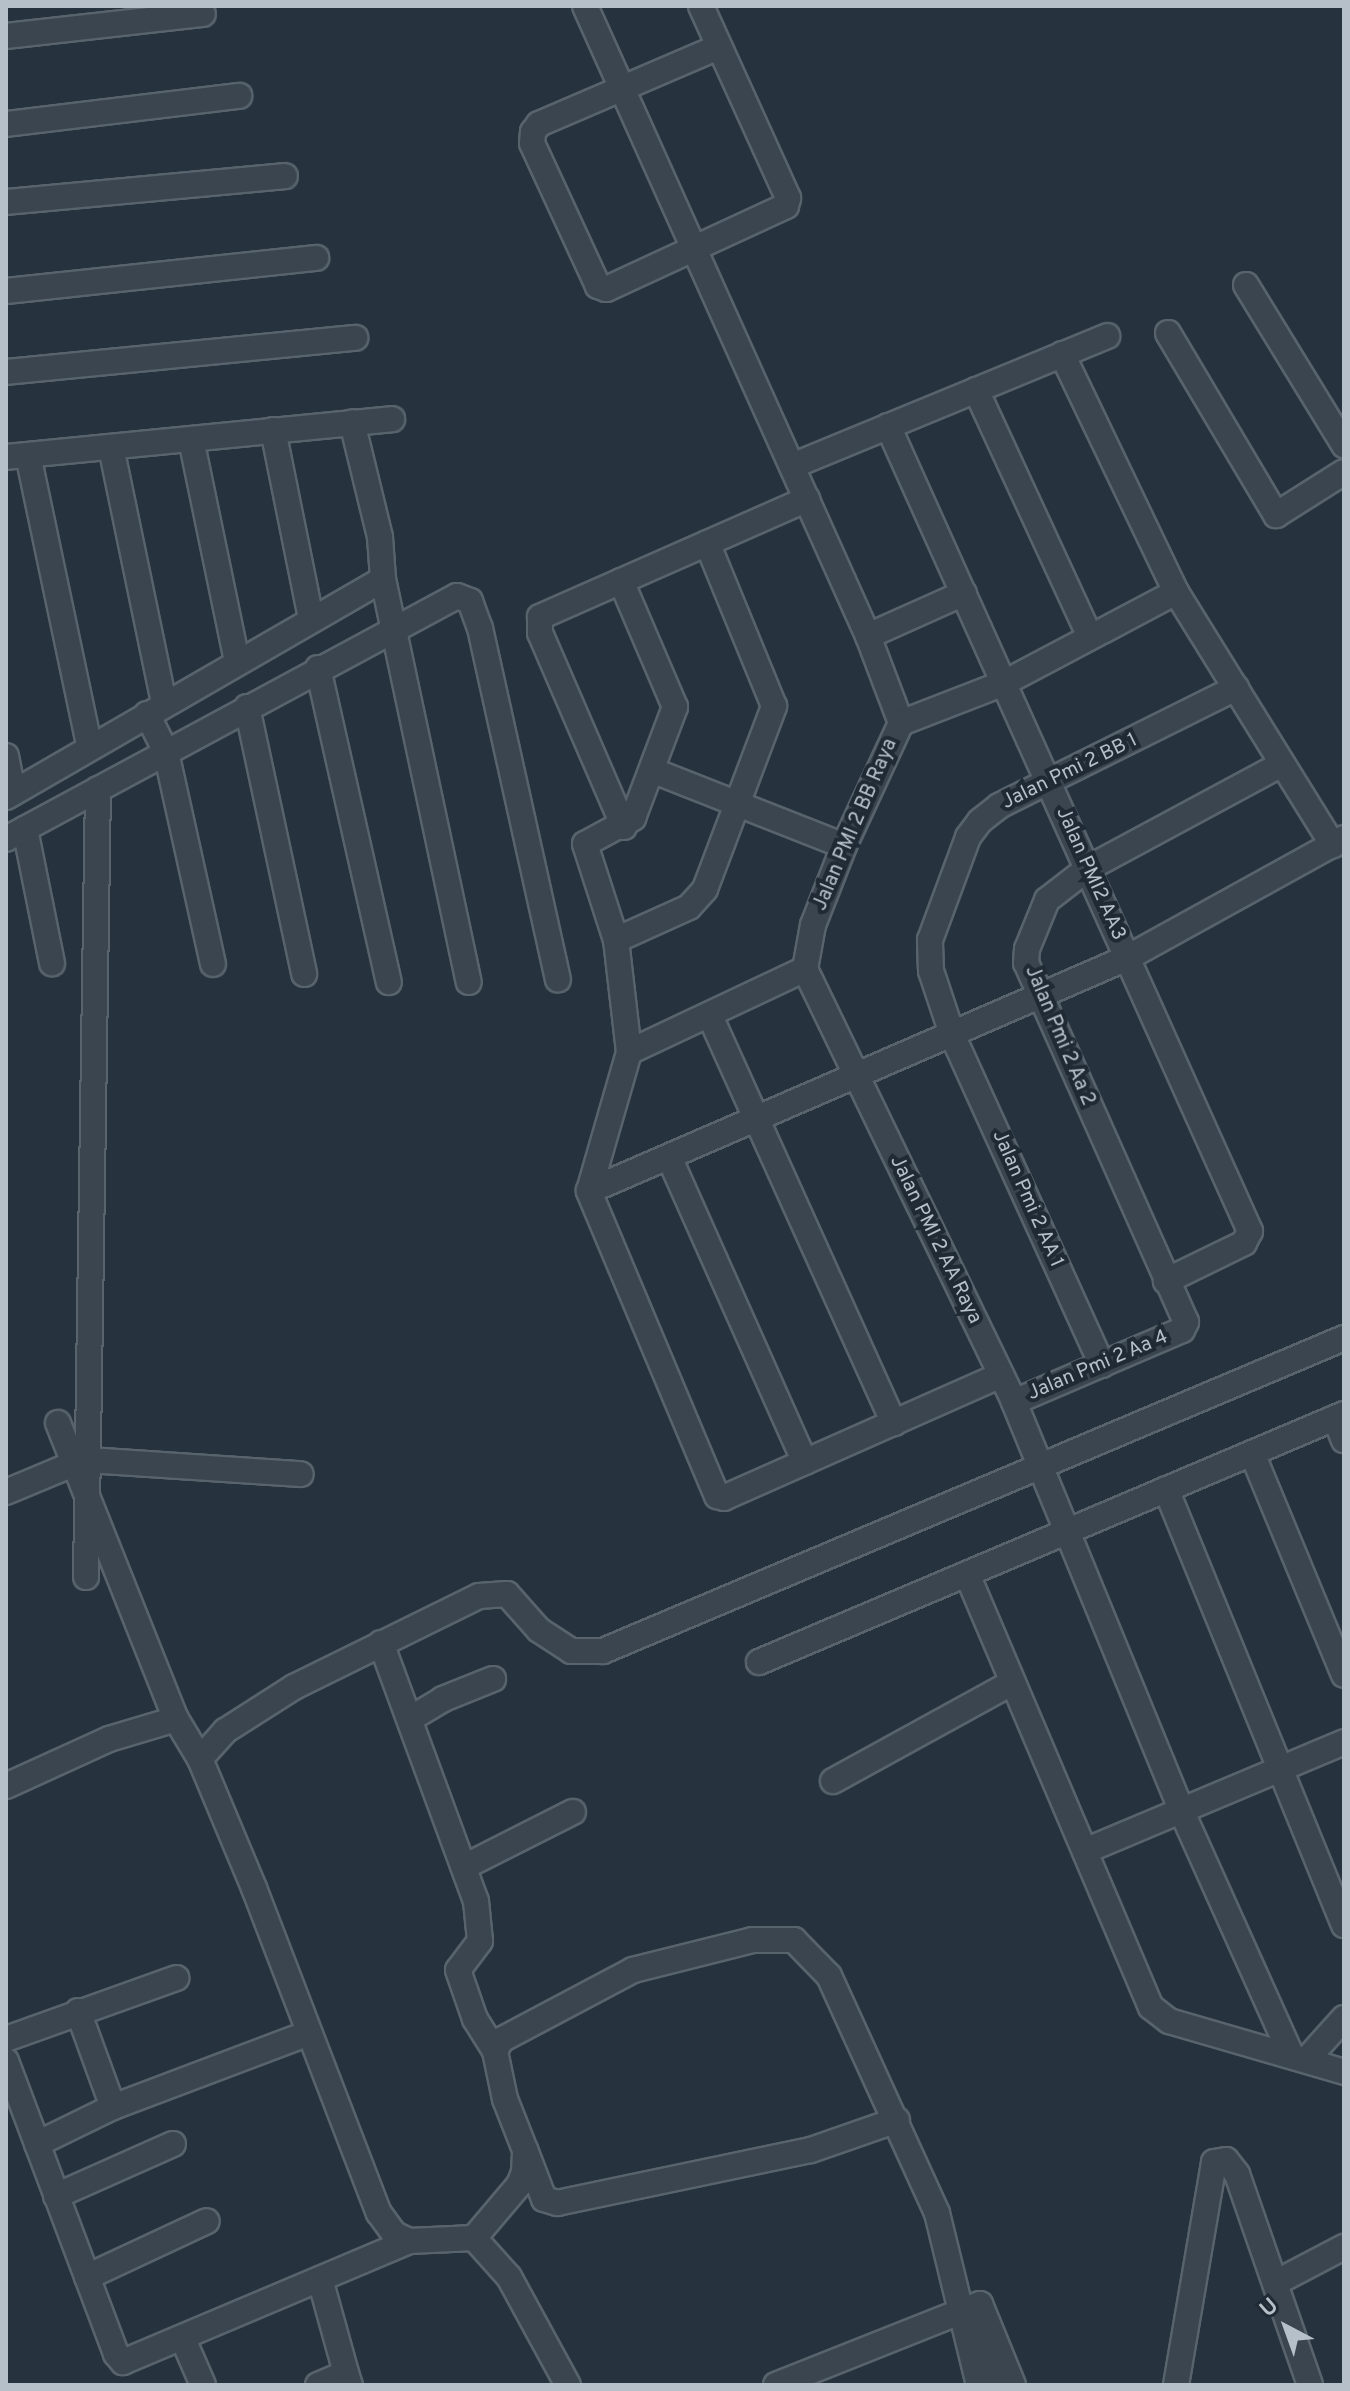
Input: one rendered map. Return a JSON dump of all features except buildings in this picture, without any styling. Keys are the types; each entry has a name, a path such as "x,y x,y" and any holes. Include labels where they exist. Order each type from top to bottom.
{"street":[{"path":"585,6 868,636 901,723"},
{"path":"701,6 788,198 781,213 606,289 598,286 532,143 539,124 625,90 719,47"},
{"path":"6,36 203,14"},
{"path":"6,124 239,96"},
{"path":"6,202 285,176"},
{"path":"6,291 316,258"},
{"path":"1246,285 1344,445"},
{"path":"1168,333 1276,515 1344,472"},
{"path":"792,466 1107,336"},
{"path":"6,372 355,338"},
{"path":"589,1191 1127,958 1338,842 1282,764 1176,592 1062,354"},
{"path":"976,390 1090,637"},
{"path":"90,748 17,456 392,419"},
{"path":"352,422 380,537 383,579 469,982"},
{"name":"Jalan PMI2 AA3","path":"888,426 1250,1231 1244,1243 1166,1281"},
{"path":"273,430 311,619"},
{"path":"191,439 237,662"},
{"path":"111,447 156,709 213,964"},
{"path":"624,827 538,624 546,611 807,499"},
{"path":"616,940 698,899 739,807 774,706 707,543"},
{"path":"6,756 10,794 383,579"},
{"path":"621,581 675,707 654,771 624,827 585,844 616,940 629,1052 589,1191 712,1492 724,1498 1001,1375"},
{"name":"Jalan PMI 2 BB Raya","path":"805,969 813,925 844,846 901,723 1004,683 1176,592"},
{"path":"868,636 964,593"},
{"path":"52,963 16,834 393,627 457,596 470,601 480,628 558,979"},
{"path":"318,668 389,982"},
{"name":"Jalan Pmi 2 BB 1","path":"952,1034 931,971 930,940 968,837 999,806 1049,784 1236,688"},
{"path":"247,707 304,974"},
{"name":"Jalan Pmi 2 Aa 2","path":"1182,1330 1186,1316 1166,1281 1039,996 1026,963 1027,949 1047,900 1087,869 1282,764"},
{"path":"654,771 844,846"},
{"path":"86,1577 98,789"},
{"path":"629,1052 805,969 855,1078"},
{"path":"710,1016 894,1423"},
{"name":"Jalan Pmi 2 AA 1","path":"952,1034 1102,1365"},
{"name":"Jalan PMI 2 AA Raya","path":"855,1078 1014,1402 1035,1464 1067,1529 1182,1812 1299,2055"},
{"path":"669,1157 805,1462"},
{"name":"Jalan Pmi 2 Aa 4","path":"1014,1402 1182,1330"},
{"path":"200,1759 225,1731 319,1673 497,1591 571,1651 603,1651 1035,1464 1344,1338"},
{"path":"58,1423 176,1719 200,1759 254,1888 306,2034 379,2213 394,2234 409,2241"},
{"path":"759,1662 1252,1453 1341,1424"},
{"path":"1252,1453 1344,1675"},
{"path":"6,1492 73,1464 214,1465 301,1474"},
{"path":"1166,1489 1344,1925"},
{"path":"967,1574 1151,2007 1169,2021 1299,2055 1344,2072"},
{"path":"381,1643 464,1867 482,1932 458,1970 475,2019 495,2051 505,2099 544,2199 557,2203 811,2150 897,2120"},
{"path":"410,1719 493,1679"},
{"path":"833,1781 1013,1682"},
{"path":"6,1786 109,1739 176,1719"},
{"path":"1085,1851 1344,1742"},
{"path":"464,1867 573,1812"},
{"path":"495,2051 501,2040 633,1970 752,1940 785,1938 808,1950 829,1976 897,2120 947,2236 979,2385"},
{"path":"6,2039 176,1978"},
{"path":"78,2011 113,2107"},
{"path":"1299,2055 1344,2018"},
{"path":"37,2144 113,2107 306,2034"},
{"path":"6,2061 87,2277 123,2362 409,2241 474,2238 519,2185 525,2150"},
{"path":"56,2196 173,2144"},
{"path":"1176,2385 1214,2162 1230,2162 1237,2174 1277,2282 1310,2385"},
{"path":"87,2277 207,2221"},
{"path":"474,2238 509,2277 568,2385"},
{"path":"1277,2282 1344,2247"},
{"path":"318,2385 348,2379 320,2279"},
{"path":"776,2385 980,2304"},
{"path":"980,2304 995,2385"},
{"path":"980,2304 1013,2385"},
{"path":"183,2339 203,2385"}]}
